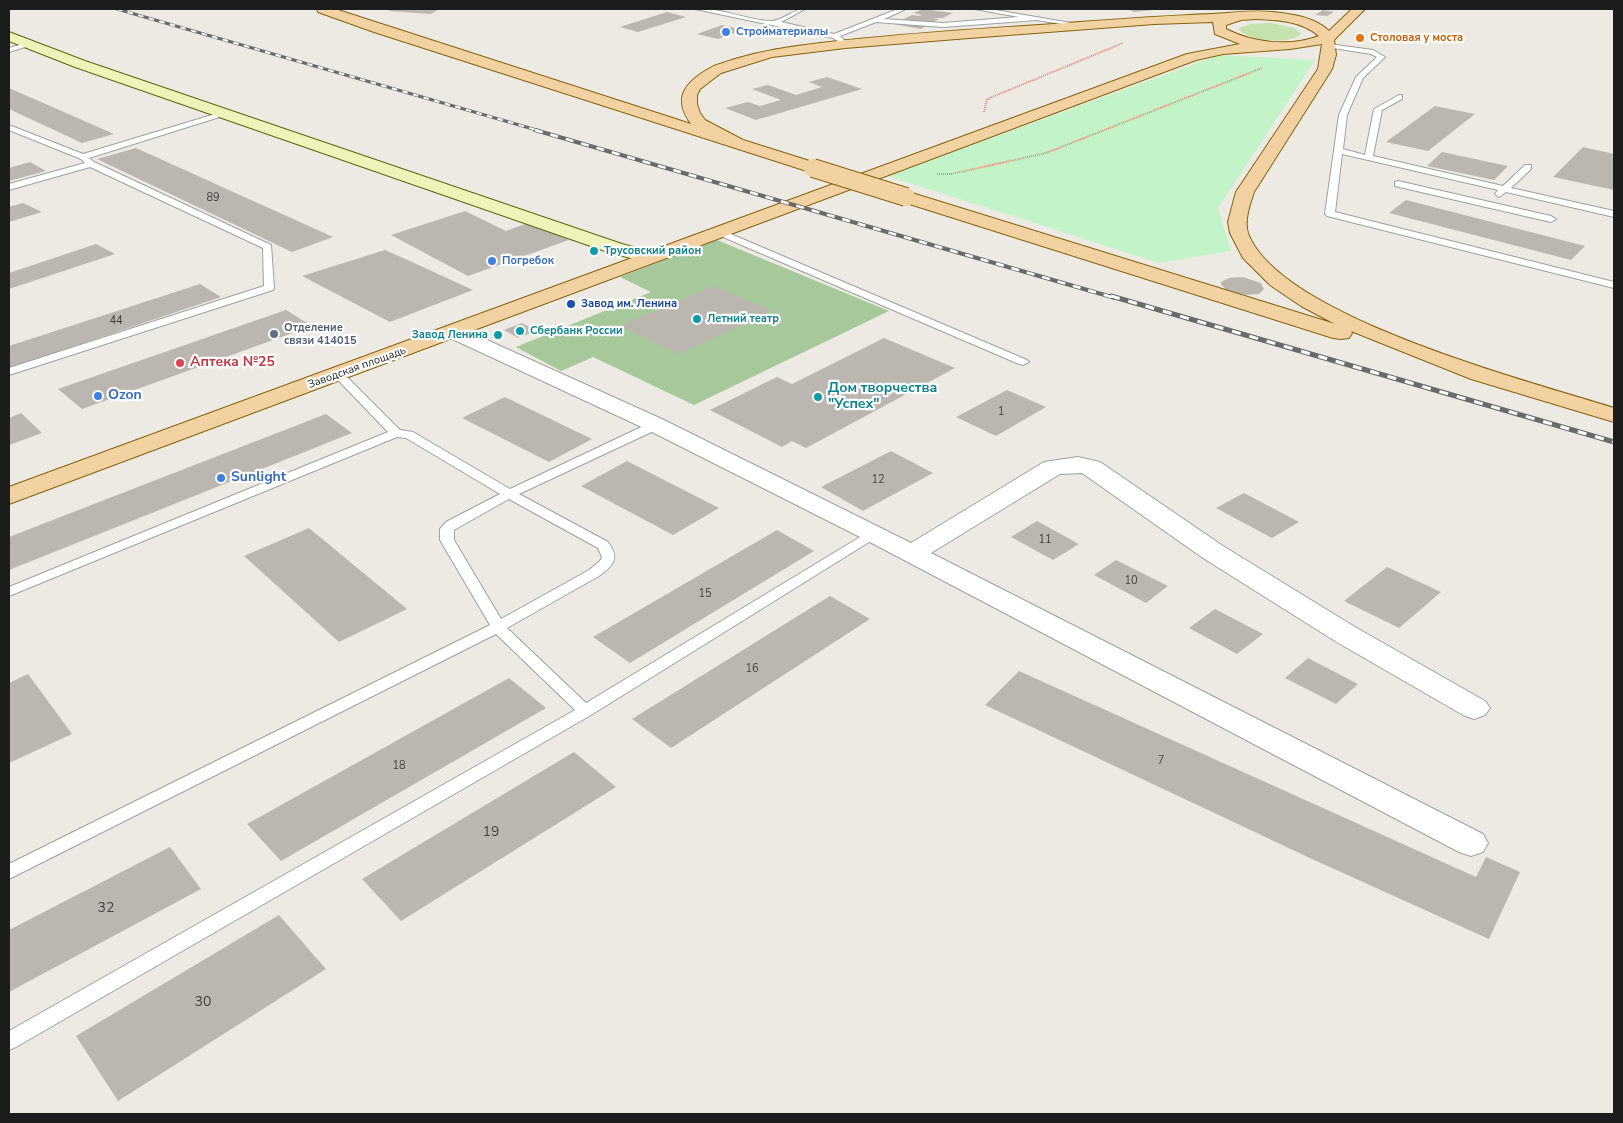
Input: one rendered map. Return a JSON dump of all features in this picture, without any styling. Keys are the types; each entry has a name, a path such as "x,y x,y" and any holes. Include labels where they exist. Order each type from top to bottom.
{"main road":[{"path":"323,9 378,29 906,197 1286,316 1614,415"},
{"path":"1192,57 1216,42 1220,31 1219,23 1238,17 1285,9"},
{"path":"1192,57 1233,48 1328,42 1359,9"},
{"path":"737,143 699,123 692,114 689,104 690,95 694,86 716,70 770,53 840,40 1154,20 1278,17 1306,22 1320,30 1328,42 1329,58 1325,69 1244,192 1237,214 1239,233 1251,254 1267,271 1290,290 1324,311 1374,335 1479,374"},
{"path":"1220,31 1235,38 1273,44"},
{"name":"Заводская площадь","path":"9,496 456,332 650,257 1192,57"}],"street":[{"path":"9,36 80,64 225,114 615,248 650,257"},
{"path":"456,332 656,425 875,534 1471,843"},
{"path":"911,554 1053,467 1078,464 1091,467 1213,552 1345,634 1474,708"}],"lane":[{"path":"698,9 775,23 840,40 875,20 903,9"},
{"path":"775,23 802,9"},
{"path":"978,9 1080,25"},
{"path":"875,20 943,25 1039,18"},
{"path":"1328,42 1373,52 1381,57 1360,77 1343,115 1330,214 1614,284"},
{"path":"9,50 30,44"},
{"path":"1369,158 1378,109 1399,97"},
{"path":"9,187 225,114"},
{"path":"9,127 87,160 268,247 269,288 9,372"},
{"path":"1339,151 1614,214"},
{"path":"1488,204 1528,167"},
{"path":"1398,184 1551,220"},
{"path":"719,232 1023,362"},
{"path":"339,375 396,433"},
{"path":"585,711 498,627 446,535 451,525 509,494 656,425"},
{"path":"9,592 396,433 409,434 509,494 603,545 608,551 609,557 604,566 594,573 498,627 9,872"},
{"path":"9,1041 585,711 875,534"}],"path":[{"path":"983,118 986,99 1130,40"},
{"path":"933,174 951,174 1046,153 1266,66"}],"green space":[{"path":"1270,23 1295,28 1301,34 1288,40 1270,40 1252,37 1239,30 1239,28 1251,24"},
{"path":"1219,55 1315,60 1218,208 1231,251 1159,263 888,176"},
{"path":"717,240 889,311 694,405 593,357 561,371 516,347 651,292 620,277"}],"building":[{"path":"393,9 439,9 431,14 388,11"},
{"path":"923,9 953,13 943,18 932,18 939,19 921,29 893,24 912,15 922,15 914,13"},
{"path":"1128,9 1154,9 1154,10 1134,12"},
{"path":"1323,10 1334,12 1327,16 1315,15"},
{"path":"667,12 686,17 638,32 620,27"},
{"path":"722,25 743,30 718,39 697,34"},
{"path":"827,77 862,89 756,120 725,108 748,102 760,106 781,100 752,89 768,85 796,95 822,87 809,82"},
{"path":"9,88 114,134 82,143 9,109"},
{"path":"1435,106 1475,114 1428,151 1386,142"},
{"path":"1583,147 1614,154 1614,190 1553,177"},
{"path":"136,148 333,237 292,252 97,159"},
{"path":"1442,152 1508,166 1494,180 1427,166"},
{"path":"30,162 46,171 9,181 9,168"},
{"path":"1406,200 1585,246 1571,260 1389,213"},
{"path":"23,203 42,212 9,222 9,207"},
{"path":"465,211 506,231 531,222 569,240 468,276 391,235"},
{"path":"96,244 115,254 9,289 9,273"},
{"path":"385,250 473,290 390,322 302,276"},
{"path":"1243,277 1261,283 1264,289 1259,294 1246,295 1226,290 1221,284 1221,282 1229,278"},
{"path":"200,284 221,297 9,368 9,346"},
{"name":"Летний театр","path":"714,286 772,311 679,354 620,326"},
{"path":"286,310 312,326 82,409 58,389"},
{"name":"Сбербанк России","path":"522,323 536,331 518,338 504,330"},
{"name":"Дом творчества \"Успех\"","path":"884,338 955,368 806,448 792,441 782,447 710,410 777,377 792,384"},
{"path":"1007,390 1046,407 996,436 956,417"},
{"path":"505,397 592,439 549,462 462,418"},
{"path":"21,413 42,433 9,445 9,418"},
{"path":"326,414 352,433 9,570 9,537"},
{"path":"891,451 933,473 863,511 821,487"},
{"path":"627,461 719,508 673,535 581,486"},
{"path":"1244,493 1299,522 1272,538 1216,508"},
{"path":"1037,521 1079,544 1053,560 1011,537"},
{"path":"309,528 407,609 339,642 244,556"},
{"path":"777,530 814,551 630,663 593,637"},
{"path":"1116,560 1168,586 1146,603 1094,575"},
{"path":"1387,567 1441,592 1399,628 1344,601"},
{"path":"830,596 870,619 671,748 632,719"},
{"path":"1215,609 1263,634 1237,654 1189,628"},
{"path":"1308,658 1358,684 1336,704 1285,678"},
{"path":"1019,671 1476,877 1486,857 1520,872 1489,939 1312,859 985,705"},
{"path":"28,674 72,734 9,763 9,683"},
{"path":"509,678 546,708 281,861 247,824"},
{"path":"574,752 616,787 401,921 362,879"},
{"path":"170,847 201,889 9,992 9,930"},
{"path":"279,915 326,969 118,1101 76,1036"}],"railway":[{"path":"117,9 540,131"},
{"path":"535,130 1115,298"},
{"path":"1111,296 1614,442"}],"place":[{"name":"Стройматериалы","path":"726,32"},
{"name":"Столовая у моста","path":"1360,38"},
{"name":"Трусовский район","path":"594,251"},
{"name":"Погребок","path":"492,261"},
{"name":"Завод им. Ленина","path":"571,304"},
{"name":"Летний театр","path":"697,319"},
{"name":"Сбербанк России","path":"520,331"},
{"name":"Отделение связи 414015","path":"274,334"},
{"name":"Завод Ленина","path":"498,335"},
{"name":"Аптека №25","path":"180,363"},
{"name":"Ozon","path":"98,396"},
{"name":"Дом творчества \"Успех\"","path":"818,397"},
{"name":"Sunlight","path":"221,478"}]}
